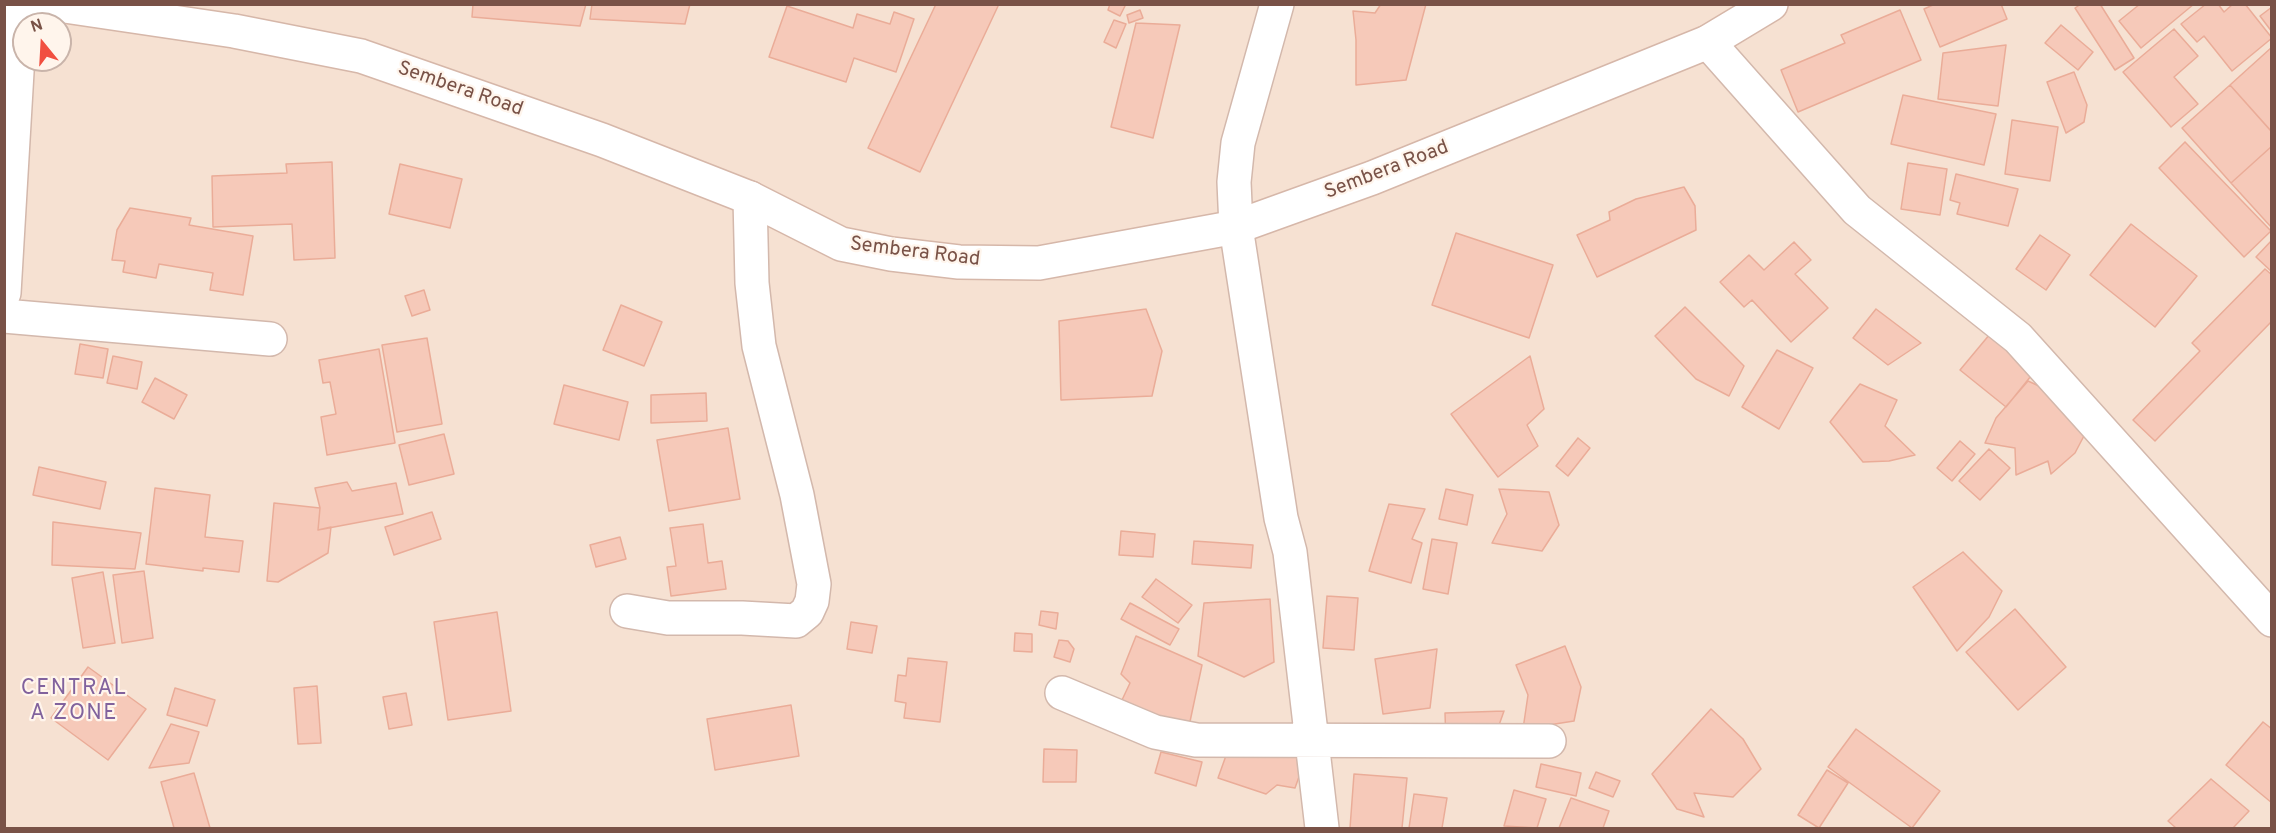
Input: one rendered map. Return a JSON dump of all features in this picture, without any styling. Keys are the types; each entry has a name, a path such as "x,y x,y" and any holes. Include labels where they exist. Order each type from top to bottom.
{"street":[{"path":"4,293 21,4"},
{"name":"Sembera Road","path":"51,4 234,31 361,56 602,140 750,198 841,244 891,254 959,262 1039,263 1236,227 1372,178 1708,42 1771,4"},
{"path":"1277,4 1238,143 1234,182 1236,227 1281,518 1290,552 1322,828"},
{"path":"1708,42 1857,210 2018,338 2271,620"},
{"path":"627,611 668,618 796,621 807,612 812,601 814,585 797,495 759,346 752,283 750,198"},
{"path":"4,316 270,339"},
{"path":"1062,693 1155,732 1196,740 1550,741"}],"shaded area":[{"path":"5,5 2271,5 2271,828 5,828"}],"building":[{"path":"473,4 586,4 580,26 472,17"},
{"path":"592,4 690,4 685,24 590,19"},
{"path":"936,4 999,4 920,172 868,148"},
{"path":"1110,4 1126,4 1120,16 1108,10"},
{"path":"1381,4 1426,4 1406,80 1356,85 1356,40 1353,11 1375,13"},
{"path":"1935,4 2001,4 2007,19 1940,47 1924,9"},
{"path":"2081,4 2100,4 2134,58 2115,70 2075,8"},
{"path":"2140,4 2194,4 2141,48 2119,21"},
{"path":"2206,4 2218,4 2224,12 2233,4 2245,4 2272,38 2232,71 2204,36 2197,42 2181,24"},
{"path":"787,6 853,28 857,14 890,24 894,12 914,19 896,72 854,58 846,82 769,57"},
{"path":"2272,7 2272,32 2260,16"},
{"path":"1140,10 1143,18 1129,23 1127,15"},
{"path":"1900,10 1921,60 1798,112 1781,70 1845,43 1841,35"},
{"path":"1114,20 1126,24 1116,48 1104,42"},
{"path":"1136,23 1180,25 1153,138 1111,127"},
{"path":"2061,25 2093,52 2078,70 2045,43"},
{"path":"2174,29 2198,56 2174,77 2198,104 2171,127 2123,72"},
{"path":"2006,45 1998,106 1938,99 1943,53"},
{"path":"2272,47 2272,128 2270,130 2230,85"},
{"path":"2074,72 2087,105 2084,122 2066,133 2047,82"},
{"path":"2230,85 2272,132 2272,146 2231,183 2182,128"},
{"path":"1903,95 1996,114 1984,165 1891,144"},
{"path":"2012,120 2058,127 2050,181 2005,174"},
{"path":"2185,142 2271,231 2244,257 2159,168"},
{"path":"2272,146 2272,228 2231,183"},
{"path":"332,162 335,258 294,260 292,224 213,227 212,176 287,173 286,164"},
{"path":"1908,163 1947,169 1940,215 1901,209"},
{"path":"400,164 462,179 450,228 389,214"},
{"path":"1956,174 2018,189 2008,226 1957,214 1960,203 1950,200"},
{"path":"1684,187 1695,206 1696,230 1597,277 1577,235 1610,220 1609,212 1636,199"},
{"path":"130,208 191,218 189,225 253,236 243,295 210,290 213,273 159,264 156,278 123,272 125,261 112,260 117,230"},
{"path":"2131,224 2197,276 2155,327 2090,275"},
{"path":"1456,233 1553,265 1529,338 1432,305"},
{"path":"2040,235 2070,255 2046,290 2016,269"},
{"path":"2272,240 2272,272 2256,257"},
{"path":"1794,242 1811,260 1795,274 1828,308 1791,342 1752,300 1744,307 1720,282 1749,255 1764,270"},
{"path":"2265,269 2272,275 2272,321 2155,441 2133,420 2200,351 2192,343"},
{"path":"424,290 430,310 412,316 405,296"},
{"path":"621,305 662,322 644,366 603,350"},
{"path":"1685,307 1744,366 1729,396 1696,379 1655,336"},
{"path":"1146,309 1162,351 1152,396 1061,400 1059,321"},
{"path":"1876,309 1921,343 1888,365 1853,338"},
{"path":"1990,334 2035,371 2006,407 1960,370"},
{"path":"427,338 442,424 397,432 382,345"},
{"path":"80,344 108,349 103,378 75,374"},
{"path":"379,349 395,443 327,455 321,417 336,414 330,382 323,383 319,360"},
{"path":"1777,350 1813,368 1779,429 1742,407"},
{"path":"113,356 142,362 137,389 107,383"},
{"path":"1530,356 1544,409 1527,425 1538,446 1498,477 1451,414"},
{"path":"155,378 187,395 174,419 142,402"},
{"path":"2028,381 2063,397 2086,432 2075,453 2051,474 2048,461 2016,475 2015,448 1985,443 1996,418"},
{"path":"1860,384 1897,400 1885,426 1915,455 1889,461 1863,462 1830,422"},
{"path":"564,385 628,402 619,440 554,424"},
{"path":"706,393 707,421 651,423 651,395"},
{"path":"728,428 740,499 669,511 657,440"},
{"path":"444,434 454,474 409,485 399,445"},
{"path":"1578,438 1590,448 1568,476 1556,466"},
{"path":"1960,441 1975,454 1952,481 1937,468"},
{"path":"1989,449 2010,468 1980,500 1959,481"},
{"path":"39,467 106,482 100,509 33,495"},
{"path":"347,482 352,491 396,483 403,514 318,530 320,508 315,488"},
{"path":"155,488 210,495 205,537 243,541 239,572 203,568 203,571 146,564"},
{"path":"1446,489 1473,495 1467,525 1439,519"},
{"path":"1499,489 1549,492 1559,525 1542,551 1492,543 1507,514"},
{"path":"274,503 320,508 318,530 331,527 328,553 278,582 267,581"},
{"path":"1389,504 1425,509 1412,539 1422,543 1411,583 1369,571"},
{"path":"432,512 441,539 394,555 385,527"},
{"path":"53,522 141,533 135,569 52,565"},
{"path":"703,524 708,563 722,561 726,589 671,596 667,567 676,566 670,528"},
{"path":"1121,531 1155,534 1153,557 1119,555"},
{"path":"620,537 626,559 596,567 590,545"},
{"path":"1432,539 1457,543 1448,594 1423,589"},
{"path":"1194,541 1253,545 1251,568 1192,564"},
{"path":"1963,552 2002,591 1989,617 1957,651 1913,587"},
{"path":"144,571 153,638 122,643 113,575"},
{"path":"103,572 115,643 83,648 72,578"},
{"path":"1156,579 1192,605 1178,623 1142,597"},
{"path":"1327,596 1358,598 1354,650 1323,648"},
{"path":"1270,599 1274,662 1244,677 1198,656 1204,603"},
{"path":"1130,603 1179,629 1170,645 1121,619"},
{"path":"2015,609 2066,667 2018,710 1966,652"},
{"path":"1041,611 1058,613 1056,629 1039,625"},
{"path":"497,612 511,711 448,720 434,622"},
{"path":"851,622 877,626 872,653 847,649"},
{"path":"1015,633 1032,634 1032,652 1014,651"},
{"path":"1136,636 1202,665 1188,731 1122,700 1130,683 1121,674"},
{"path":"1059,640 1068,641 1074,649 1070,662 1054,657"},
{"path":"1565,646 1581,687 1574,721 1523,729 1528,695 1516,665"},
{"path":"1437,649 1430,708 1383,714 1375,659"},
{"path":"908,658 947,662 940,722 904,718 906,703 895,701 898,675 906,676"},
{"path":"88,667 146,709 108,760 51,718"},
{"path":"317,686 321,743 298,744 294,688"},
{"path":"175,688 215,700 207,726 167,715"},
{"path":"406,693 412,725 389,729 383,697"},
{"path":"791,705 799,756 715,770 707,719"},
{"path":"1711,709 1743,739 1761,769 1733,797 1694,793 1704,817 1677,809 1652,774"},
{"path":"1504,711 1493,742 1446,744 1445,713"},
{"path":"2263,722 2272,729 2272,803 2226,765"},
{"path":"171,724 199,732 189,763 149,768"},
{"path":"1856,729 1940,791 1912,828 1828,767"},
{"path":"1044,749 1077,750 1076,782 1043,782"},
{"path":"1228,750 1306,757 1295,788 1277,785 1266,794 1218,778"},
{"path":"1161,752 1202,762 1196,786 1155,773"},
{"path":"1541,764 1581,773 1576,796 1536,787"},
{"path":"1827,770 1848,783 1819,828 1798,815"},
{"path":"1596,772 1620,781 1613,797 1589,788"},
{"path":"194,773 210,828 174,828 161,782"},
{"path":"1354,774 1407,778 1402,828 1350,828"},
{"path":"2211,779 2249,811 2233,828 2176,828 2168,821"},
{"path":"1514,790 1546,799 1537,828 1504,826"},
{"path":"1414,794 1447,798 1442,828 1409,828"},
{"path":"1571,798 1609,811 1603,828 1559,828"}],"district":[{"name":"CENTRAL A ZONE","path":"74,702"}]}
